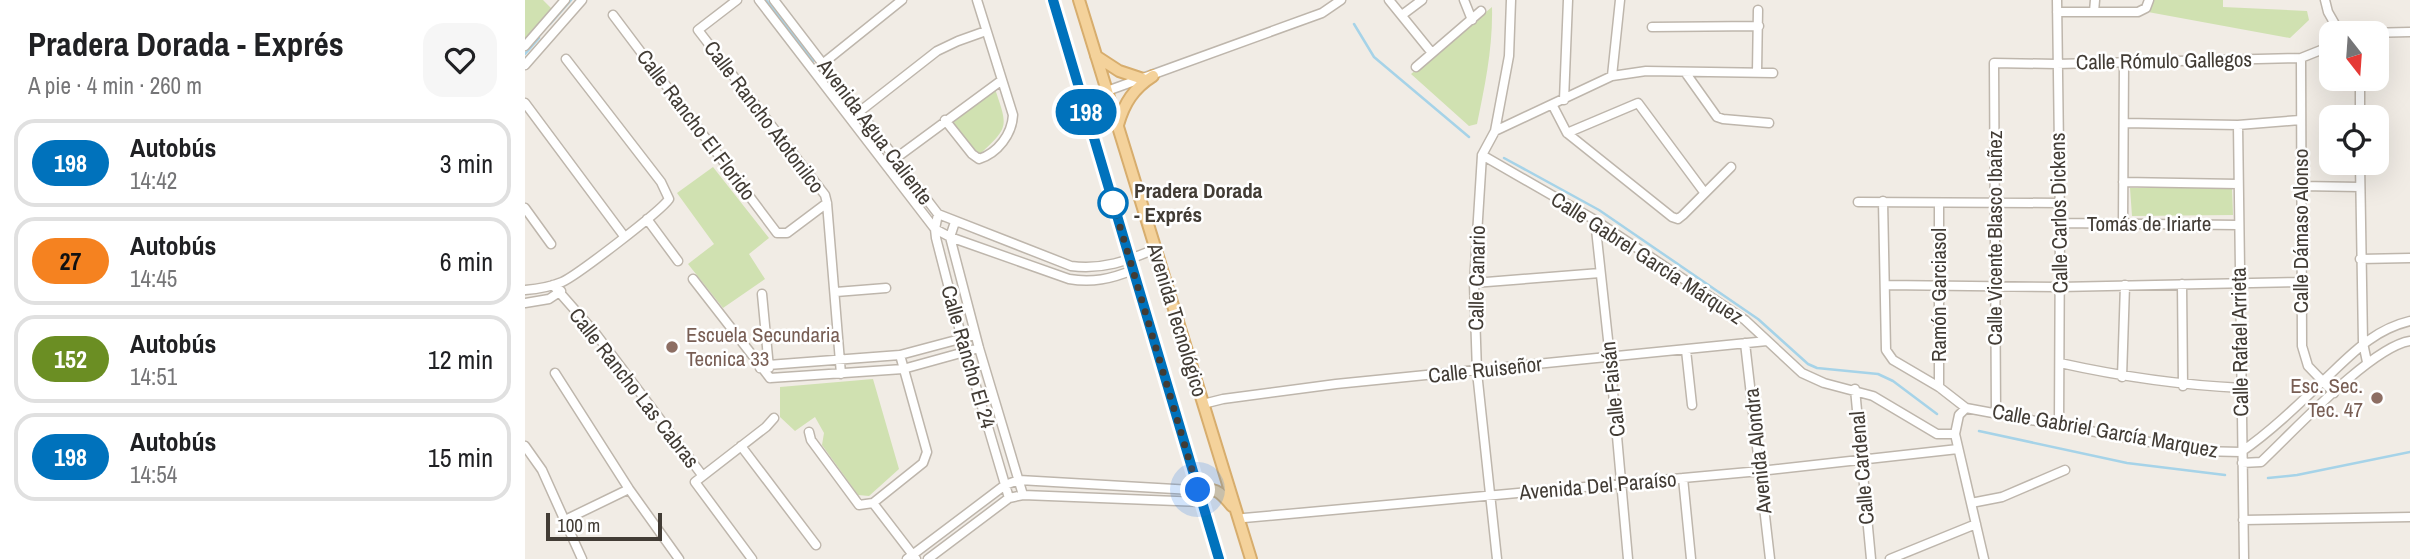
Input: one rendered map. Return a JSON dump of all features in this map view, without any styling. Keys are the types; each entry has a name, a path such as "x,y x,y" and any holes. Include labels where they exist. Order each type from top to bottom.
{"main road":[{"name":"Avenida Tecnológico","path":"1053,0 1195,490 1202,502 1219,559"},
{"name":"Avenida Tecnológico","path":"1079,0 1251,559"},
{"path":"1096,56 1119,71 1148,77"},
{"path":"1118,125 1125,104 1148,77"},
{"path":"1195,490 1216,489 1238,515"}],"street":[{"path":"525,46 565,0"},
{"path":"525,65 582,0"},
{"name":"Calle Rancho Atotonilco","path":"737,0 698,30 821,187 828,203 841,374"},
{"name":"Avenida Agua Caliente","path":"759,0 935,229 950,237 1069,279 1082,281 1102,280 1155,249"},
{"name":"Avenida Agua Caliente","path":"774,0 938,214 1071,266 1131,265"},
{"path":"814,72 902,0"},
{"path":"945,120 974,156 983,158 991,154 1010,132 1013,115 977,0"},
{"path":"1107,91 1322,13 1341,0"},
{"path":"1389,0 1432,53"},
{"path":"1402,15 1422,0"},
{"path":"1464,0 1472,20"},
{"name":"Calle Canario","path":"1497,559 1478,372 1473,283 1482,155 1495,131 1509,56 1511,0"},
{"path":"1564,100 1568,0"},
{"path":"1612,76 1620,0"},
{"name":"Calle Carlos Dickens","path":"2057,0 2059,426"},
{"path":"2094,12 2095,0"},
{"path":"2057,12 2138,12 2146,8 2149,0"},
{"path":"2325,1 2333,21"},
{"path":"1757,72 1758,10"},
{"path":"1416,67 1481,12"},
{"name":"Calle Rancho El Florido","path":"613,15 779,234 787,233 828,203"},
{"path":"542,26 551,35"},
{"path":"1652,27 1759,26"},
{"path":"859,112 937,51 986,30"},
{"path":"2389,32 2410,32"},
{"name":"Calle Rómulo Gallegos","path":"1994,63 2301,58 2319,51"},
{"name":"Calle Dámaso Alonso","path":"2301,58 2301,282 2304,355 2308,366 2334,393"},
{"path":"525,290 543,289 564,281 667,202 668,196 661,182 566,59"},
{"path":"2123,224 2124,62"},
{"name":"Calle Vicente Blasco Ibañez","path":"1994,63 1996,414"},
{"path":"1495,131 1612,76 1633,72 1773,73"},
{"path":"1685,72 1717,117 1769,123"},
{"path":"885,166 1002,80"},
{"path":"525,103 624,236"},
{"path":"1567,133 1638,103 1704,192"},
{"path":"1553,106 1567,133 1672,218 1678,219 1731,167"},
{"path":"2124,123 2238,125 2300,120"},
{"name":"Calle Rafael Arrieta","path":"2238,125 2244,559"},
{"name":"Calle Gabrel García Márquez","path":"1482,155 1595,220 1745,320 1803,373"},
{"path":"2360,175 2363,343 2367,362"},
{"path":"2123,182 2238,184"},
{"path":"2301,186 2360,187"},
{"path":"1883,201 1885,285 2059,286 2301,282"},
{"path":"1858,202 2059,203"},
{"name":"Ramón Garciasol","path":"1939,203 1939,387"},
{"path":"525,208 551,244"},
{"name":"Calle Rancho El 24","path":"938,214 935,229 962,339 1009,498"},
{"path":"647,219 678,261"},
{"name":"Calle Faisán","path":"1595,220 1628,559"},
{"path":"950,237 955,222"},
{"name":"Tomás de Iriarte","path":"2060,223 2238,225"},
{"name":"Calle Rancho El 24","path":"950,237 975,335 1023,495"},
{"path":"2361,259 2410,258"},
{"path":"1473,283 1600,273"},
{"path":"693,279 764,366 770,378 903,369 979,348"},
{"path":"525,303 543,301 561,293 564,281"},
{"path":"2182,284 2183,386"},
{"name":"Calle Rancho Las Cabras","path":"553,285 596,334 702,475 696,480 696,485 752,559"},
{"name":"Calle Gabriel García Marquez","path":"1885,285 1886,350 1893,360 1939,387 1966,408 2198,451 2241,452 2322,383 2363,343 2388,328 2410,321"},
{"path":"2122,377 2125,285"},
{"path":"836,292 886,288"},
{"path":"762,294 764,366"},
{"path":"764,366 900,355 975,335"},
{"name":"Calle Ruiseñor","path":"1203,404 1336,384 1478,372 1767,341"},
{"name":"Calle Gabriel García Marquez","path":"2242,463 2261,462 2367,362 2393,346 2410,341"},
{"name":"Avenida Alondra","path":"1745,343 1770,559"},
{"path":"1685,349 1692,405"},
{"path":"809,432 811,440 857,503 863,505 873,503 923,463 927,456 900,355"},
{"path":"2060,363 2122,377 2183,386 2242,388"},
{"path":"555,373 629,489 679,559"},
{"name":"Calle Cardenal","path":"1803,373 1824,383 1855,389 1871,559"},
{"path":"1855,389 1873,396 1937,434 1955,434"},
{"path":"1966,408 1959,415 1955,434 1984,559"},
{"path":"702,475 767,427 774,418"},
{"path":"525,446 538,461 582,559"},
{"path":"741,446 816,545"},
{"name":"Avenida Del Paraíso","path":"1238,515 1244,518 1491,496 1958,449"},
{"path":"1971,503 2001,497 2065,470"},
{"path":"1683,478 1691,559"},
{"path":"873,503 912,558 1005,485 1019,480 1195,490"},
{"path":"1103,499 1104,485"},
{"path":"565,520 629,489"},
{"path":"928,559 1009,498 1023,495 1202,502"},
{"path":"2243,520 2410,517"},
{"path":"1890,559 1976,524"}],"green space":[{"path":"525,0 543,0 552,9 525,41"},
{"path":"2150,0 2223,0 2223,7 2307,11 2309,20 2290,38 2148,12"},
{"path":"1492,7 1490,52 1483,95 1477,124 1469,126 1411,74"},
{"path":"995,89 1004,119 1001,132 980,154 972,152 949,124"},
{"path":"713,167 769,238 749,254 765,279 723,308 688,264 714,244 677,193"},
{"path":"2130,188 2232,188 2233,215 2132,216"},
{"path":"873,379 899,469 869,496 858,495 822,445 824,433 815,417 795,431 780,417 780,387"}],"waterway":[{"path":"550,24 571,0"},
{"path":"766,0 813,61"},
{"path":"1354,24 1374,57 1469,137"},
{"path":"525,54 539,38"},
{"path":"1504,158 1599,210 1758,319 1808,364 1817,368 1878,374 1893,381 1937,414"},
{"path":"1979,431 2127,463 2225,475"},
{"path":"2268,478 2297,475 2410,452"}],"bus line":[{"name":"198","path":"1053,0 1219,559"}],"place":[{"name":"Pradera Dorada - Exprés","path":"1113,203"},
{"name":"Escuela Secundaria Tecnica 33","path":"672,347"},
{"name":"Esc. Sec. Tec. 47","path":"2377,398"}],"route":[{"path":"1113,203 1198,490"}]}
